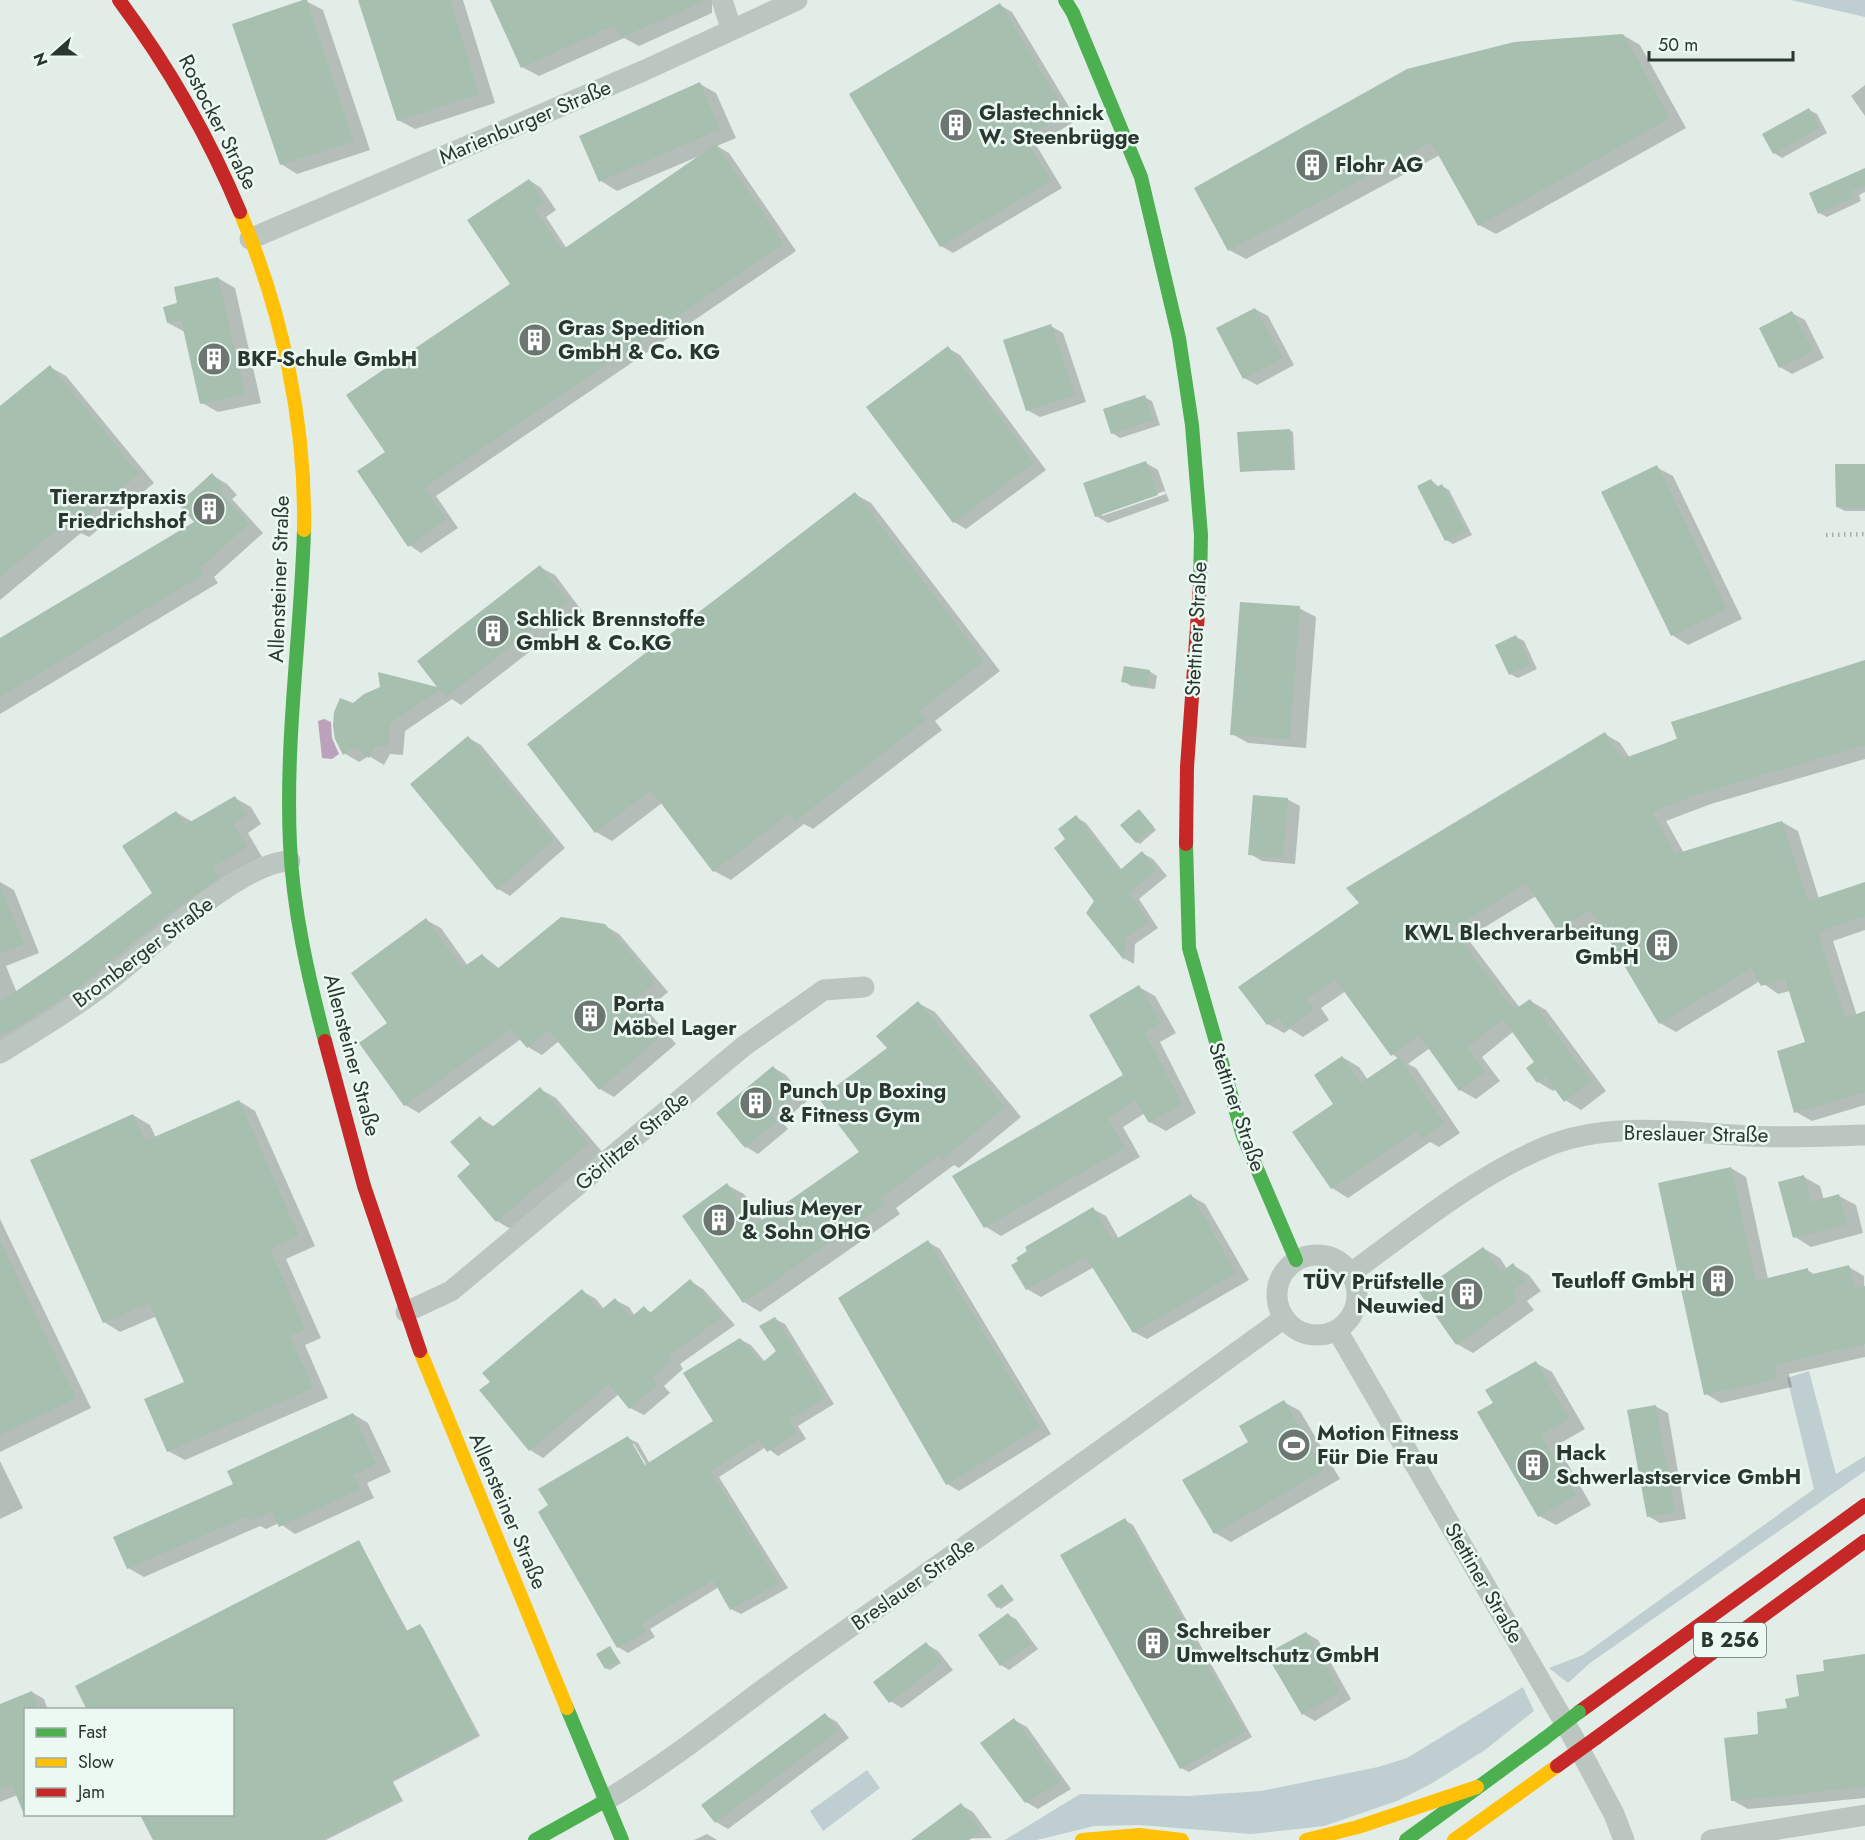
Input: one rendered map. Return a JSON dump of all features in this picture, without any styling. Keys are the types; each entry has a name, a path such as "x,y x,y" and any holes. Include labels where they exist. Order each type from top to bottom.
{"main road":[{"name":"Rostocker Straße","path":"119,0 154,46 193,110 250,239"},
{"name":"Stettiner Straße","path":"1065,0 1073,13 1141,177 1179,338 1192,425 1201,535 1199,604 1187,767 1185,874 1189,948 1243,1136 1296,1260"},
{"name":"Allensteiner Straße","path":"250,239 269,293 284,357 303,476 302,581 289,795 290,861 299,927 318,1013 375,1216 406,1312 452,1434 622,1840"},
{"name":"B 256","path":"1406,1840 1865,1505"},
{"name":"B 256","path":"1454,1840 1865,1542"},
{"path":"1306,1840 1358,1827 1477,1787"},
{"name":"Breslauer Straße","path":"535,1840 605,1801"},
{"path":"1082,1840 1139,1835 1182,1840"}],"street":[{"path":"722,0 731,28"},
{"name":"Marienburger Straße","path":"250,239 621,81 731,28 797,0"},
{"name":"Bromberger Straße","path":"0,1053 97,990 236,881 262,866 276,861 290,861"},
{"name":"Görlitzer Straße","path":"406,1312 451,1292 744,1046 794,1009 824,990 864,987"},
{"name":"Breslauer Straße","path":"1351,1273 1477,1182 1546,1147 1585,1136 1637,1129 1750,1136 1865,1136"},
{"path":"1320,1254 1342,1264 1351,1273 1357,1298 1350,1316 1337,1330 1314,1335 1302,1333 1284,1318 1278,1307 1278,1287 1286,1269 1296,1260 1320,1254"},
{"name":"Breslauer Straße","path":"605,1801 637,1781 817,1650 1015,1513 1284,1318"},
{"name":"Stettiner Straße","path":"1337,1330 1573,1737 1614,1814 1624,1840"},
{"path":"1711,1840 1865,1815"}],"shaded area":[{"path":"1791,0 1865,0 1865,17"},
{"path":"324,719 331,722 332,738 339,754 332,759 322,758 318,721"},
{"path":"1809,1371 1836,1474 1865,1456 1865,1471 1590,1663 1568,1683 1549,1668 1583,1655 1814,1489 1787,1378"},
{"path":"1523,1687 1534,1711 1485,1750 1429,1785 1397,1801 1324,1826 1251,1834 1140,1825 1094,1826 1037,1840 1005,1840 1080,1794 1187,1796 1261,1791 1378,1767 1407,1758"},
{"path":"867,1770 880,1788 823,1831 810,1811"}],"building":[{"path":"307,0 354,141 280,165 232,24"},
{"path":"358,0 450,0 479,94 397,121"},
{"path":"490,0 706,0 621,38 615,25 521,68"},
{"name":"Glastechnick W. Steenbrügge","path":"1000,3 1066,113 1025,138 1051,181 940,247 849,94"},
{"name":"Flohr AG","path":"1623,34 1670,118 1478,226 1431,142 1228,251 1194,188 1407,69 1514,42"},
{"path":"700,82 720,129 599,182 579,136"},
{"path":"1809,108 1820,128 1773,154 1762,134"},
{"name":"Gras Spedition GmbH & Co. KG","path":"716,144 784,244 424,488 446,520 408,547 357,471 385,452 346,395 510,284 467,220 529,179 544,203 534,209 562,250"},
{"path":"1865,168 1865,185 1852,191 1854,197 1818,214 1809,193"},
{"name":"BKF-Schule GmbH","path":"218,277 245,394 200,404 181,320 167,323 163,307 177,303 174,287"},
{"path":"1255,308 1283,358 1243,379 1216,328"},
{"path":"1792,311 1813,351 1779,368 1759,328"},
{"path":"1051,324 1075,395 1026,411 1003,340"},
{"path":"948,346 1034,463 953,523 866,407"},
{"path":"50,365 139,474 71,529 66,522 0,577 0,406"},
{"path":"1145,395 1153,420 1111,434 1103,409"},
{"path":"1290,429 1292,469 1240,472 1237,432"},
{"path":"1146,461 1158,495 1095,517 1083,483"},
{"path":"1835,464 1865,464 1865,507 1836,507"},
{"path":"1657,465 1727,609 1671,636 1601,492"},
{"path":"212,473 223,486 218,490 249,524 200,568 204,574 0,697 0,638 194,522 178,504"},
{"path":"1431,479 1435,488 1442,484 1466,531 1445,541 1417,486"},
{"path":"855,492 984,661 919,711 926,720 795,821 790,813 713,872 651,790 595,833 527,744"},
{"name":"Schlick Brennstoffe GmbH & Co.KG","path":"540,565 568,602 446,697 440,690 390,723 388,747 375,746 369,758 355,747 343,755 335,739 333,726 334,712 340,698 353,703 364,694 380,687 378,672 437,687 417,661"},
{"path":"1240,602 1300,606 1290,739 1230,735"},
{"path":"1516,635 1530,664 1509,675 1495,645"},
{"path":"1865,660 1865,745 1695,795 1652,812 1675,854 1782,821 1808,901 1865,882 1865,916 1818,932 1845,1018 1865,1011 1865,1092 1794,1113 1777,1051 1805,1042 1785,979 1761,986 1751,968 1659,1024 1591,910 1557,930 1526,883 1452,929 1514,1010 1530,999 1591,1081 1564,1102 1545,1076 1537,1083 1526,1068 1534,1062 1503,1019 1467,1047 1485,1072 1459,1091 1419,1035 1391,1056 1335,979 1306,999 1314,1010 1286,1029 1279,1018 1267,1025 1238,987 1359,903 1346,888 1605,732 1622,759 1677,739 1671,722"},
{"path":"1124,666 1150,670 1147,686 1121,682"},
{"path":"468,736 553,840 497,890 410,784"},
{"path":"1253,795 1288,798 1283,858 1248,855"},
{"path":"235,796 247,815 233,823 247,847 212,868 219,878 158,922 78,988 16,1028 0,1035 0,1002 68,956 152,893 122,846 176,811 185,825"},
{"path":"1139,809 1154,827 1136,843 1120,825"},
{"path":"1076,815 1119,871 1142,851 1157,869 1129,893 1149,922 1125,938 1124,960 1086,913 1094,901 1054,848 1065,839 1058,829"},
{"path":"0,886 24,944 0,953"},
{"path":"561,917 605,924 655,983 633,1001 662,1035 599,1090 548,1030 527,1048 511,1029 404,1106 359,1043 387,1023 351,973 426,918 462,968 482,954 496,970"},
{"path":"1139,985 1161,1023 1145,1033 1182,1104 1149,1123 1135,1100 1108,1118 1125,1148 984,1228 952,1176 1123,1075 1089,1015"},
{"path":"918,1001 1005,1107 942,1160 939,1155 881,1198 885,1204 743,1303 682,1216 727,1183 756,1224 859,1152 819,1099 887,1048 876,1036"},
{"path":"1342,1056 1361,1083 1399,1057 1444,1123 1421,1139 1416,1131 1331,1189 1292,1132 1333,1104 1314,1075"},
{"name":"Punch Up Boxing & Fitness Gym","path":"773,1066 796,1093 771,1114 777,1121 745,1148 716,1113"},
{"path":"540,1087 588,1144 496,1222 457,1176 470,1164 450,1142 480,1116 490,1129"},
{"path":"239,1100 299,1236 270,1249 305,1329 290,1336 313,1388 167,1452 144,1399 184,1382 149,1303 103,1323 30,1160 133,1114 145,1141"},
{"name":"Teutloff GmbH","path":"1731,1167 1756,1281 1808,1268 1809,1275 1849,1265 1855,1288 1865,1286 1865,1344 1774,1365 1777,1379 1704,1395 1658,1183"},
{"path":"1804,1175 1811,1202 1839,1194 1847,1224 1793,1238 1778,1182"},
{"path":"1191,1194 1236,1273 1133,1333 1086,1257 1026,1290 1011,1265 1018,1261 1016,1258 1027,1251 1025,1247 1093,1207 1113,1241"},
{"path":"928,1240 1040,1427 946,1485 838,1298"},
{"path":"0,1241 76,1398 0,1435"},
{"name":"TÜV Prüfstelle Neuwied","path":"1483,1247 1501,1272 1513,1263 1525,1281 1512,1291 1518,1301 1456,1345 1419,1292"},
{"path":"690,1279 723,1317 668,1356 671,1361 652,1378 657,1385 629,1409 609,1384 529,1451 479,1390 490,1382 482,1373 582,1289 600,1311 615,1298 630,1318 644,1306 650,1313"},
{"path":"775,1317 825,1398 789,1420 797,1433 767,1452 759,1440 710,1471 779,1583 730,1610 713,1580 641,1623 646,1632 617,1648 538,1512 548,1505 538,1489 628,1436 645,1465 713,1421 683,1373 740,1338 762,1363 776,1351 759,1326"},
{"name":"Hack Schwerlastservice GmbH","path":"1536,1361 1569,1419 1541,1435 1576,1495 1538,1517 1477,1412 1493,1403 1485,1390"},
{"path":"1284,1400 1324,1470 1214,1534 1182,1480 1248,1442 1239,1426"},
{"path":"1656,1405 1675,1512 1647,1517 1627,1410"},
{"path":"353,1413 376,1464 353,1475 360,1489 279,1527 272,1511 250,1521 248,1516 127,1569 113,1537 233,1484 227,1471"},
{"name":"Schreiber Umweltschutz GmbH","path":"1125,1518 1245,1732 1180,1769 1060,1555"},
{"path":"359,1540 406,1631 420,1624 477,1735 391,1780 401,1799 320,1840 153,1840 141,1816 234,1816 234,1708 86,1708 75,1686"},
{"path":"1002,1584 1012,1598 997,1608 987,1595"},
{"path":"1008,1613 1031,1644 1000,1666 978,1635"},
{"path":"1306,1632 1340,1692 1302,1715 1266,1654"},
{"path":"926,1642 942,1662 889,1703 873,1682"},
{"path":"610,1646 619,1661 605,1669 596,1654"},
{"path":"1865,1654 1865,1787 1731,1801 1724,1738 1758,1734 1757,1712 1787,1708 1785,1699 1799,1696 1796,1675 1824,1671 1823,1660"},
{"path":"32,1691 38,1708 24,1708 24,1815 12,1785 0,1790 0,1704"},
{"path":"825,1713 838,1731 715,1823 701,1805"},
{"path":"1014,1718 1060,1782 1025,1803 980,1743"},
{"path":"961,1803 981,1831 969,1840 911,1840"}],"railway":[{"path":"1826,535 1865,534"}],"traffic: fast":[{"path":"1065,0 1073,13 1141,177 1179,338 1192,425 1201,535 1200,585"},
{"path":"304,530 291,726 290,844 294,893 302,943 325,1041"},
{"path":"1186,844 1189,948 1243,1136 1296,1260"},
{"path":"567,1708 622,1840"},
{"path":"1544,1739 1579,1712"},
{"path":"1406,1840 1544,1739"},
{"path":"535,1840 605,1801"}],"traffic: slow":[{"path":"240,212 268,288 288,368 301,449 304,530"},
{"path":"420,1351 567,1708"},
{"path":"1454,1840 1557,1766"},
{"path":"1306,1840 1358,1827 1477,1787"},
{"path":"1082,1840 1139,1835 1182,1840"}],"traffic: jam":[{"path":"119,0 186,102 215,156 240,212"},
{"path":"1186,844 1187,767 1200,585"},
{"path":"325,1041 364,1186 420,1351"},
{"path":"1579,1712 1865,1505"},
{"path":"1596,1738 1865,1541"},
{"path":"1557,1766 1596,1738"}],"place":[{"name":"Glastechnick W. Steenbrügge","path":"956,125"},
{"name":"Flohr AG","path":"1312,165"},
{"name":"Gras Spedition GmbH & Co. KG","path":"535,340"},
{"name":"BKF-Schule GmbH","path":"214,359"},
{"name":"Tierarztpraxis Friedrichshof","path":"209,509"},
{"name":"Schlick Brennstoffe GmbH & Co.KG","path":"493,631"},
{"name":"KWL Blechverarbeitung GmbH","path":"1662,945"},
{"name":"Porta Möbel Lager","path":"590,1016"},
{"name":"Punch Up Boxing & Fitness Gym","path":"756,1103"},
{"name":"Julius Meyer & Sohn OHG","path":"719,1220"},
{"name":"Teutloff GmbH","path":"1718,1281"},
{"name":"TÜV Prüfstelle Neuwied","path":"1467,1294"},
{"name":"Motion Fitness Für Die Frau","path":"1294,1445"},
{"name":"Hack Schwerlastservice GmbH","path":"1533,1465"},
{"name":"Schreiber Umweltschutz GmbH","path":"1153,1643"}]}
